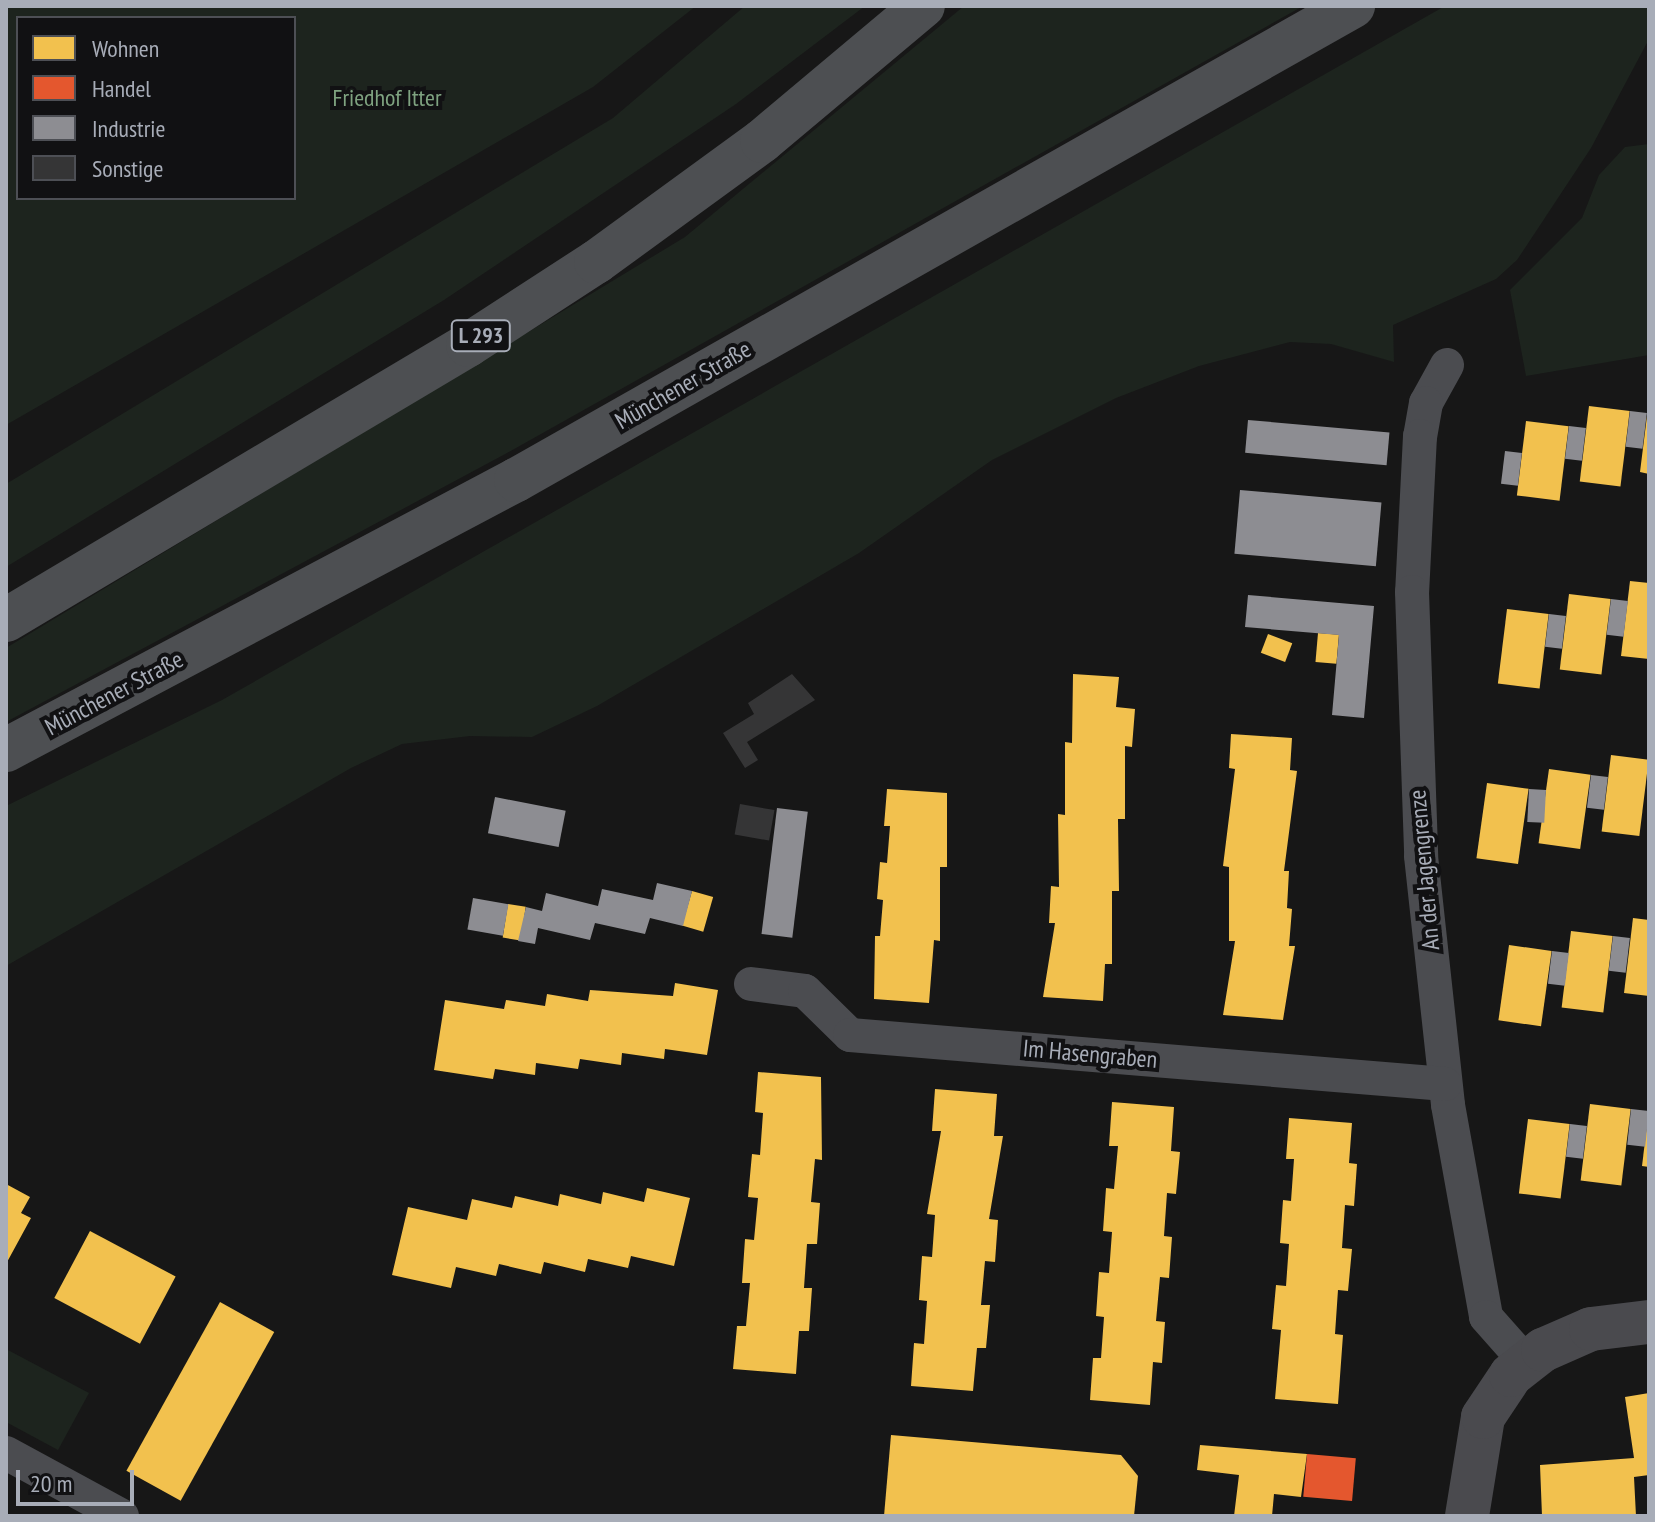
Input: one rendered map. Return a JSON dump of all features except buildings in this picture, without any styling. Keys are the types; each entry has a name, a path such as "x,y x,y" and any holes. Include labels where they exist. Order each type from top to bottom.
{"main road":[{"name":"L 293","path":"6,620 468,345 596,262 762,141 923,6"},
{"name":"Münchener Straße","path":"6,750 516,480 1353,6"}],"street":[{"name":"An der Jagengrenze","path":"1447,365 1426,403 1420,436 1412,592 1421,856 1445,1084 1486,1317 1526,1362"},
{"name":"Im Hasengraben","path":"751,984 805,991 850,1035 1445,1084"},
{"path":"1467,1516 1483,1417 1494,1396 1526,1362 1591,1329 1649,1322"},
{"path":"6,1453 83,1507 122,1516"}],"green space":[{"name":"Friedhof Itter","path":"6,6 696,6 593,87 6,425"},
{"path":"745,6 865,6 736,104 444,300 6,567 6,484 613,118"},
{"path":"964,6 1303,6 507,453 6,722 6,648 685,237"},
{"path":"1445,6 1649,6 1649,39 1591,148 1517,260 1496,279 1393,325 1394,362 1331,344 1290,342 1199,366 1116,398 992,460 859,553 597,706 532,737 470,736 402,744 351,768 6,966 6,806 222,700"},
{"path":"1649,144 1649,355 1526,376 1510,290 1582,218 1599,175 1625,147"},
{"path":"6,1349 89,1393 58,1450 6,1422"}]}
